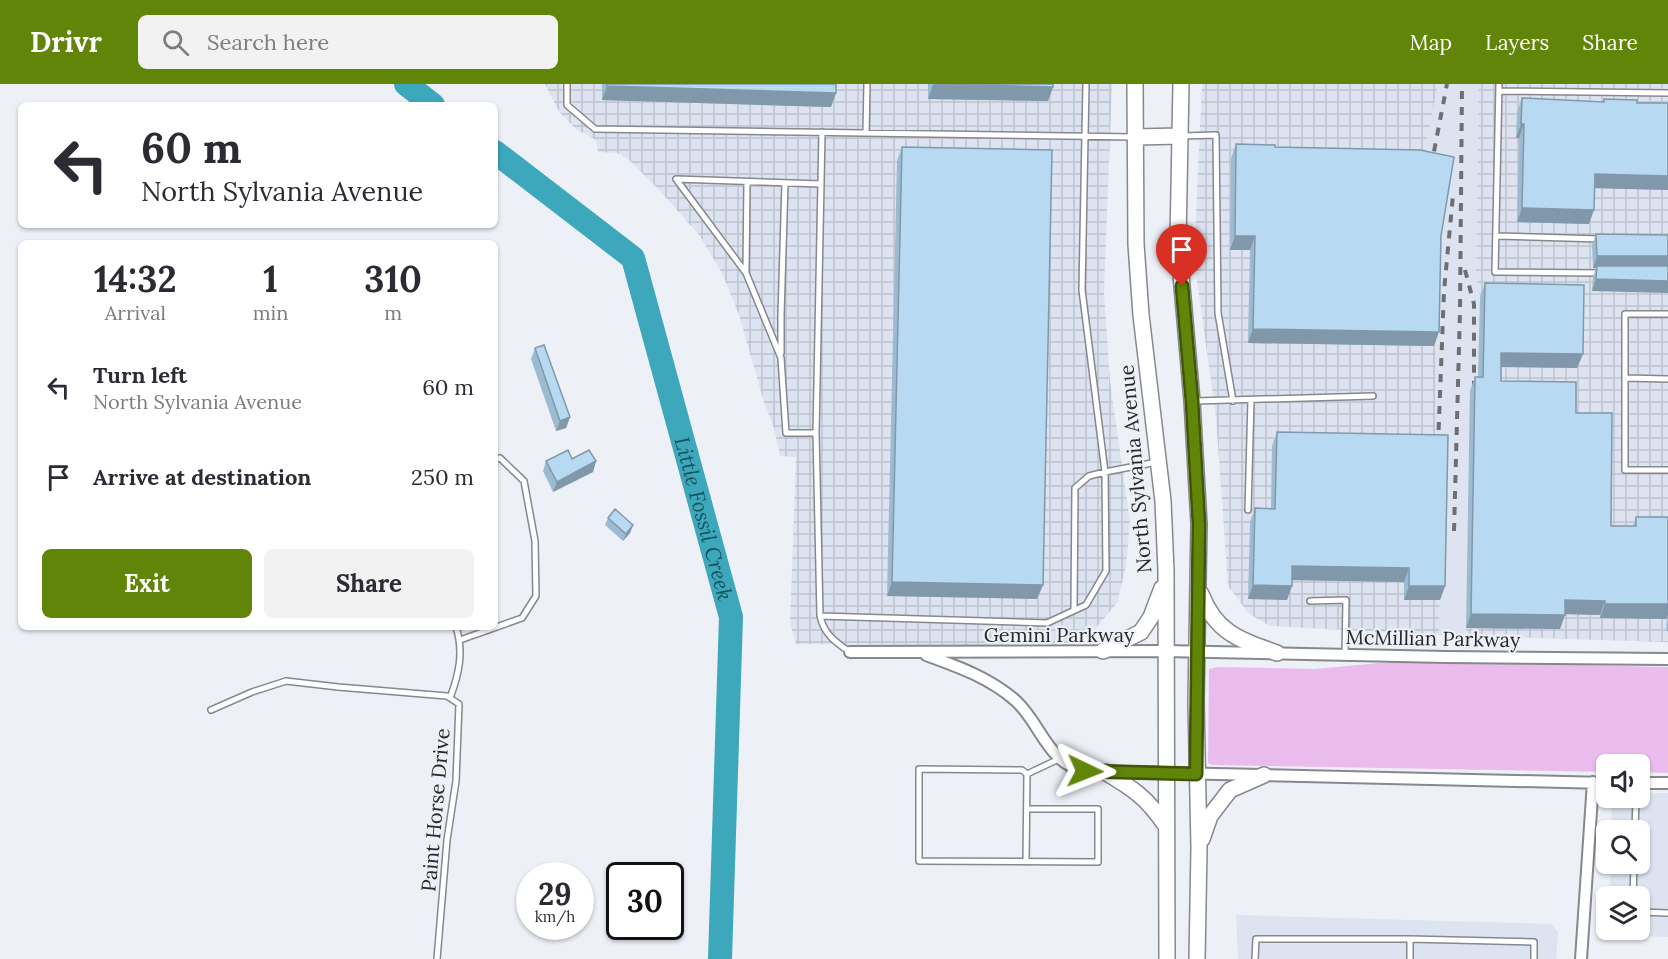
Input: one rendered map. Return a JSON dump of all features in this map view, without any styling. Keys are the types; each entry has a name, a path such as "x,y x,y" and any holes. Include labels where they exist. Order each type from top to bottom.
{"main road":[{"name":"North Sylvania Avenue","path":"1135,84 1137,267 1163,501 1166,571 1167,959"},
{"path":"1181,84 1178,240 1192,401 1199,524 1196,774 1199,848 1197,959"},
{"path":"1135,137 1180,136"},
{"path":"1103,651 1141,632 1151,617 1160,596 1166,571"},
{"path":"1197,585 1206,609 1222,629 1237,639 1277,653"},
{"path":"1105,772 1137,791 1153,807 1166,826"},
{"path":"1199,848 1210,816 1230,790 1264,775"}],"street":[{"name":"Gemini Parkway","path":"850,652 1197,652"},
{"name":"Gemini Parkway","path":"921,652 977,674 1000,688 1018,703 1059,759"},
{"name":"McMillian Parkway","path":"1197,652 1668,659"},
{"path":"1059,759 1074,769 1105,772 1596,782"},
{"path":"1581,959 1593,782"},
{"path":"1650,783 1668,783"}],"lane":[{"path":"567,84 567,105 595,129 1135,137"},
{"path":"866,133 867,84"},
{"path":"820,616 1047,622 1086,605 1106,571 1105,472 1082,290 1086,84"},
{"path":"1499,84 1495,272 1610,273"},
{"path":"1499,91 1668,93"},
{"path":"822,132 816,433 820,616 832,640 850,652"},
{"path":"1180,136 1216,135 1218,313 1233,401"},
{"path":"782,358 746,273 676,179 821,184"},
{"path":"746,273 747,182"},
{"path":"785,183 781,315 786,433 816,433"},
{"path":"1496,236 1611,239"},
{"path":"1668,314 1625,314 1625,470 1668,470"},
{"path":"1625,378 1668,379"},
{"path":"1192,401 1373,396"},
{"path":"1248,510 1251,400"},
{"path":"498,459 524,481 535,541 536,596 522,618 498,627"},
{"path":"1074,610 1075,488 1089,476 1158,462"},
{"path":"1310,600 1346,600 1345,655"},
{"path":"211,710 252,692 286,681 414,692 450,698 459,674 460,640 457,630"},
{"path":"460,640 488,630"},
{"name":"Paint Horse Drive","path":"437,959 447,840 456,781 459,704 450,698"},
{"path":"1027,774 1059,759"},
{"path":"1027,774 1022,770 920,769 919,861 1098,862 1098,809 1027,808"},
{"path":"1026,862 1027,774"},
{"path":"1650,912 1668,913"},
{"path":"1255,959 1256,939 1534,942 1534,959"},
{"path":"1410,939 1410,959"}],"shaded area":[{"path":"545,84 1112,84 1104,291 1110,381 1130,522 1126,566 1117,603 1096,628 1065,644 1047,646 796,644 790,623 796,457 780,456 774,428 764,402 739,315 723,275 700,236 659,190 629,160 617,153 598,152 596,140 576,129 560,113"},
{"path":"1202,84 1438,84 1422,165 1436,250 1435,448 1442,449 1439,635 1270,626 1249,614 1228,586 1216,417 1194,259"},
{"path":"1438,84 1479,84 1476,275 1480,297 1478,376 1481,376 1470,392 1466,636 1439,635 1442,449 1435,448 1422,165"},
{"path":"1479,84 1668,84 1668,642 1466,636 1470,391 1480,391 1478,376 1480,297 1476,275"},
{"path":"1401,661 1668,667 1668,773 1650,772 1650,754 1596,754 1596,772 1212,765 1208,763 1209,669 1218,667 1315,669"},
{"path":"1650,793 1668,793 1668,937 1650,936 1650,886 1610,886 1611,874 1650,874 1650,820 1611,820 1612,808 1650,808"},
{"path":"1236,915 1551,924 1558,932 1556,959 1238,959"}],"building":[{"path":"607,84 836,84 836,93 607,86"},
{"path":"933,84 1053,84 1053,87"},
{"path":"1522,98 1604,102 1604,99 1637,100 1637,103 1668,103 1668,176 1595,174 1594,210 1522,208 1524,124 1521,124"},
{"path":"1236,144 1420,150 1454,157 1441,236 1439,332 1253,329 1255,236 1235,236"},
{"path":"902,147 1052,150 1043,585 892,582"},
{"path":"1596,234 1668,235 1668,256 1597,256"},
{"path":"1597,266 1668,266 1668,281 1596,279"},
{"path":"1485,283 1584,285 1583,354 1501,353 1501,381 1576,382 1576,413 1612,413 1611,526 1636,526 1636,517 1668,517 1668,604 1605,604 1605,601 1565,600 1565,615 1471,614 1475,377 1483,377"},
{"path":"544,345 570,417 560,421 535,348"},
{"path":"1277,432 1448,435 1445,586 1409,586 1409,568 1292,566 1292,586 1253,585 1255,508 1275,509"},
{"path":"568,450 572,459 589,450 596,461 557,482 546,461"},
{"path":"615,509 633,525 626,534 608,518"}],"waterway":[{"name":"Little Fossil Creek","path":"406,84 429,102"},
{"name":"Little Fossil Creek","path":"498,154 633,258 731,617 720,959"}],"railway":[{"path":"1431,167 1447,84"},
{"path":"1454,531 1460,310 1462,84"},
{"path":"1438,446 1444,291 1453,195"},
{"path":"1465,270 1474,304 1474,388"}],"route":[{"path":"1085,771 1196,774 1199,524 1182,286"}]}
